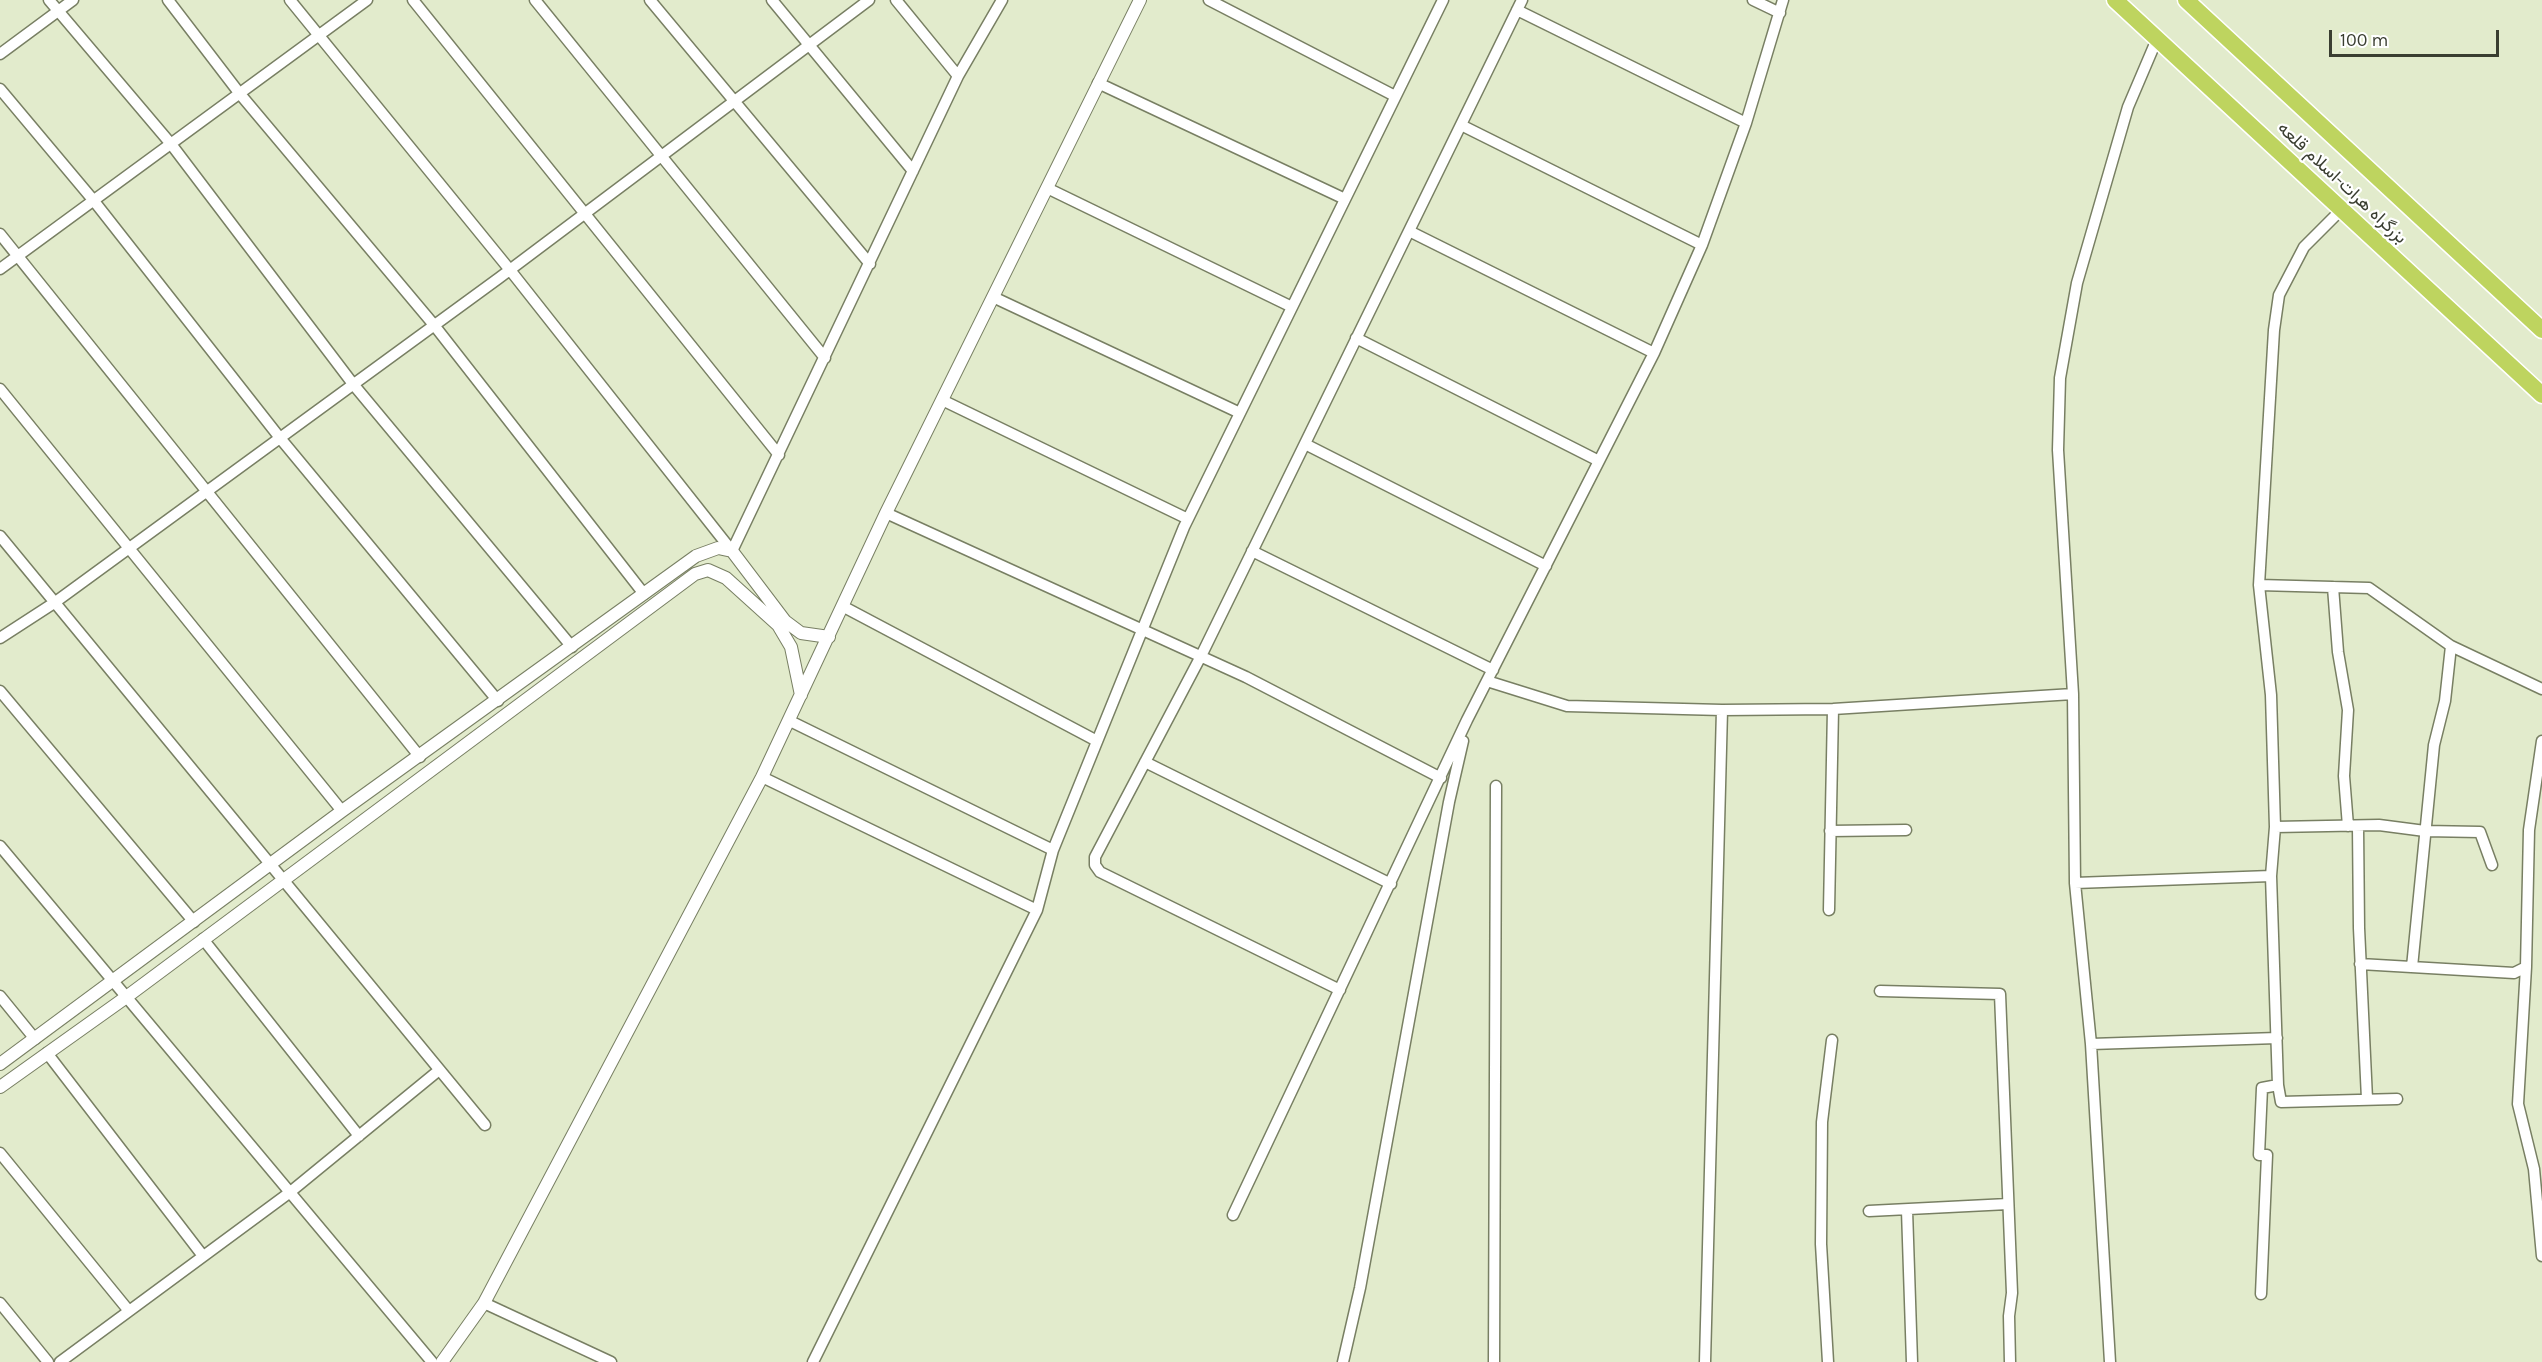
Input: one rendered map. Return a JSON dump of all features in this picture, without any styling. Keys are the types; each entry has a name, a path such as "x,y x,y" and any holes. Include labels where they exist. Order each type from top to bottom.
{"highway":[{"name":"بزرگراه هرات-اسلام قلعه","path":"2115,0 2542,395"},
{"name":"بزرگراه هرات-اسلام قلعه","path":"2186,0 2542,330"}],"street":[{"path":"49,0 171,144 354,384 572,647"},
{"path":"0,54 73,0"},
{"path":"168,0 240,94 434,326 644,594"},
{"path":"290,0 510,270 732,550 784,621 801,633 829,637"},
{"path":"0,269 367,0"},
{"path":"413,0 779,454"},
{"path":"535,0 825,358"},
{"path":"650,0 870,264"},
{"path":"772,0 913,171"},
{"path":"0,638 54,603 434,326 869,0"},
{"path":"896,0 958,76"},
{"path":"732,550 958,76 1002,0"},
{"path":"442,1362 484,1303 762,777 844,607 886,513 1140,0"},
{"path":"1209,0 1395,96"},
{"path":"813,1362 1037,910 1053,849 1188,519 1443,0"},
{"path":"1753,0 1780,13"},
{"path":"1233,1215 1467,720 1654,354 1702,246 1746,123 1783,0"},
{"path":"1340,990 1100,872 1095,866 1095,857 1201,656 1520,5 1746,123"},
{"path":"2110,1362 2091,1044 2074,883 2073,694 2058,450 2060,378 2078,283 2124,118 2157,39"},
{"path":"1098,83 1345,199"},
{"path":"0,89 94,201 280,438 498,700"},
{"path":"1461,125 1702,246"},
{"path":"1047,188 1292,307"},
{"path":"2342,209 2304,247 2279,296 2274,330 2259,585 2271,695 2275,827 2271,876 2278,1085 2281,1102 2397,1099"},
{"path":"1409,231 1654,354"},
{"path":"0,234 420,757"},
{"path":"993,297 1240,413"},
{"path":"1356,338 1599,461"},
{"path":"0,388 131,547 342,811"},
{"path":"942,400 1188,519"},
{"path":"1305,444 1546,566"},
{"path":"886,513 1143,628 1441,778"},
{"path":"0,536 438,1071 485,1125"},
{"path":"0,1064 342,811 572,647 676,568 705,551 718,548 732,550"},
{"path":"1252,551 1493,670"},
{"path":"0,1087 125,998 281,880 701,572 715,572 726,579 778,625 791,647 801,696"},
{"path":"2259,585 2369,588 2451,646 2542,689"},
{"path":"2333,587 2338,652 2348,710 2344,776 2353,826 2367,1099"},
{"path":"844,607 1097,741"},
{"path":"2412,967 2434,745 2445,701 2451,646"},
{"path":"1487,681 1567,706 1722,710 1833,709 2073,694"},
{"path":"0,691 194,922"},
{"path":"1829,910 1833,709"},
{"path":"1706,1362 1722,710"},
{"path":"1343,1362 1360,1288 1449,802 1467,720"},
{"path":"790,721 1053,849"},
{"path":"2542,741 2529,830 2526,967 2518,1104 2534,1169 2542,1256"},
{"path":"1145,762 1391,884"},
{"path":"762,777 1037,910"},
{"path":"1494,1362 1496,786"},
{"path":"2275,827 2379,825 2425,831 2480,832 2492,865"},
{"path":"1830,831 1906,830"},
{"path":"0,846 112,983 432,1362"},
{"path":"2074,883 2271,876"},
{"path":"203,939 359,1136"},
{"path":"2360,964 2514,973 2526,967"},
{"path":"1880,991 2000,994 2012,1293 2009,1316 2010,1362"},
{"path":"0,996 35,1039"},
{"path":"2091,1044 2277,1038"},
{"path":"1828,1362 1821,1244 1822,1122 1832,1040"},
{"path":"46,1053 203,1257"},
{"path":"60,1362 290,1193 438,1071"},
{"path":"2261,1294 2267,1155 2259,1155 2262,1088 2278,1085"},
{"path":"0,1153 129,1311"},
{"path":"1869,1211 2008,1204"},
{"path":"1907,1210 1912,1362"},
{"path":"0,1303 48,1362"},
{"path":"484,1303 611,1362"}]}
